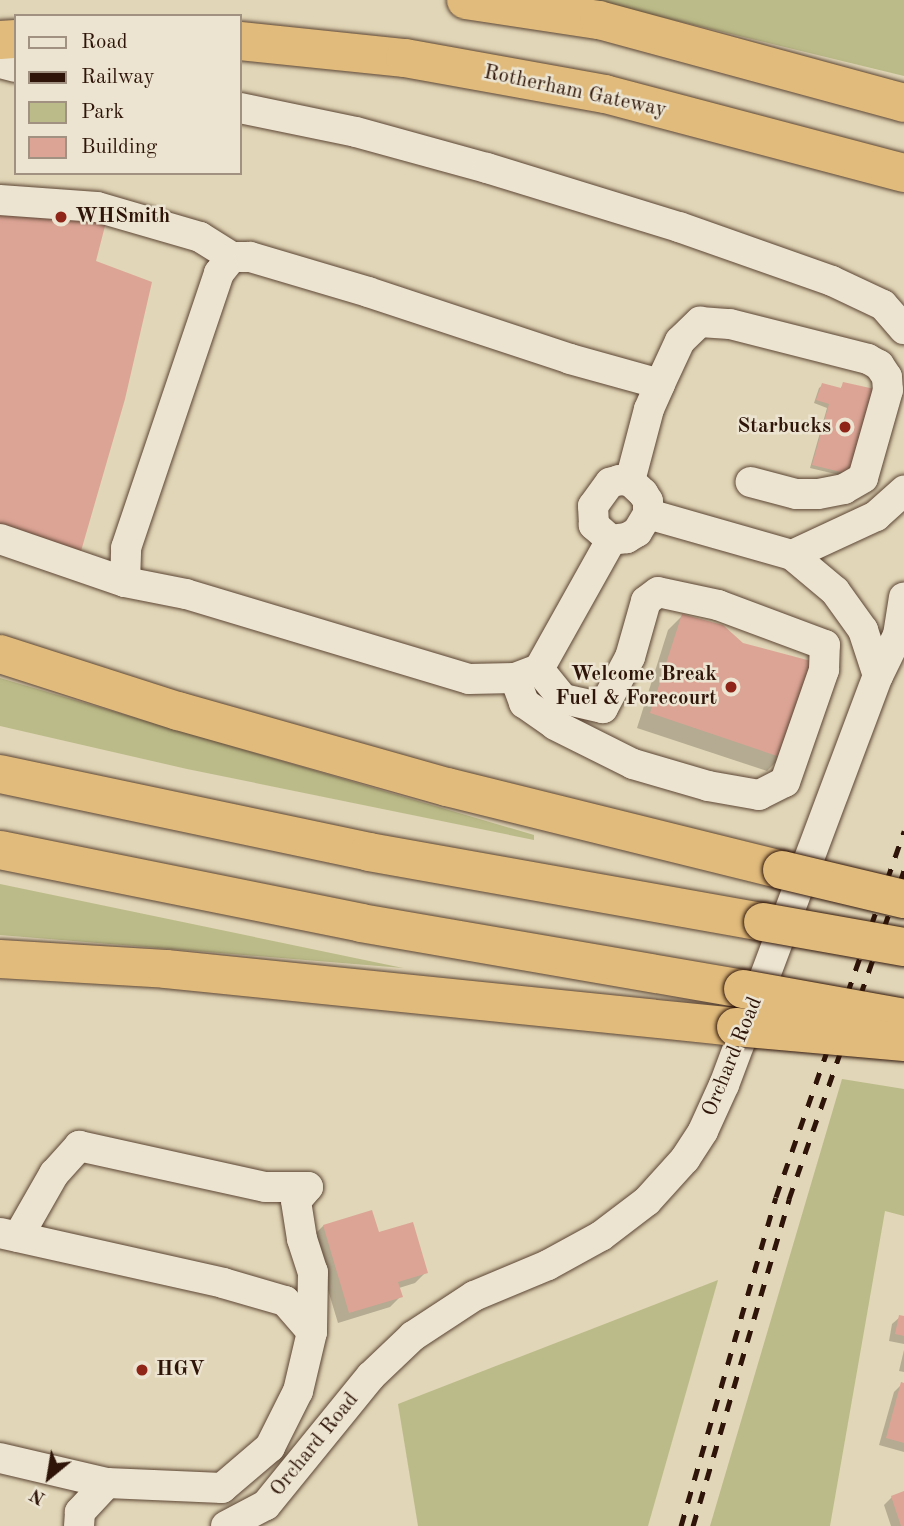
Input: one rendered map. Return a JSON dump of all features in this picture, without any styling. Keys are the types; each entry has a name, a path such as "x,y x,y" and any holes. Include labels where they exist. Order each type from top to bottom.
{"highway":[{"path":"466,0 599,20 904,103"},
{"name":"Rotherham Gateway","path":"242,41 405,58 605,94 904,173"},
{"path":"0,654 178,711 435,784 904,899"},
{"path":"0,774 369,852 904,947"},
{"path":"0,850 361,923 904,1018"},
{"path":"0,959 166,969 904,1042"}],"lane":[{"path":"242,108 356,132 474,164 679,227 832,281 883,305 904,329"},
{"path":"0,200 97,207 200,237 232,257 250,257 368,292 570,359 660,384"},
{"path":"125,582 126,548 219,273 232,257"},
{"path":"630,481 649,409 660,384 680,341 700,322 730,324 868,359 879,365 887,377 888,390 863,478 844,489 818,494 796,494 751,482"},
{"path":"630,481 648,501 648,514 637,532 627,538 611,540 594,525 593,506 610,483 630,481"},
{"path":"792,555 876,516 904,491"},
{"path":"648,514 792,555 835,591 856,620 863,630 878,676"},
{"path":"0,539 125,582 186,594 469,679 527,673 563,699 603,708 630,657 646,601 658,592 718,605 825,645 824,670 785,782 759,795 708,786 633,764 555,725 524,703 527,673 611,540"},
{"name":"Orchard Road","path":"226,1526 266,1505 371,1376 413,1336 474,1297 548,1265 601,1236 647,1201 685,1159 703,1131 724,1086 878,676 898,635 904,597"},
{"path":"0,1458 107,1483 222,1488 270,1447 298,1391 312,1332 313,1272 302,1239 296,1201 308,1187 265,1187 79,1146 54,1174 9,1235 223,1283 285,1301 312,1332"},
{"path":"79,1526 80,1512 107,1483"}],"green space":[{"path":"563,0 904,0 904,76 661,17"},
{"path":"0,678 534,835 534,840 187,769 0,726"},
{"path":"0,884 403,968 0,935"},
{"path":"842,1079 904,1089 904,1216 885,1211 830,1526 710,1526"},
{"path":"718,1280 648,1526 418,1526 398,1404"}],"building":[{"path":"0,215 106,222 96,261 152,282 125,399 79,558 0,531"},
{"name":"Starbucks","path":"843,382 879,390 853,475 812,465 829,404 816,400 822,383 841,388"},
{"name":"Welcome Break Fuel & Forecourt","path":"682,614 723,625 743,643 811,661 783,758 650,713"},
{"path":"372,1210 379,1232 413,1222 428,1273 398,1282 403,1297 349,1313 323,1225"},
{"path":"899,1315 904,1316 904,1336 895,1334"},
{"path":"901,1382 904,1383 904,1443 886,1438"},
{"path":"904,1491 904,1526 901,1526 891,1496"}],"railway":[{"path":"681,1526 776,1197 904,831"},
{"path":"693,1526 789,1199 904,870"}],"place":[{"name":"WHSmith","path":"61,217"},
{"name":"Starbucks","path":"845,427"},
{"name":"Welcome Break Fuel & Forecourt","path":"731,687"},
{"name":"HGV","path":"142,1370"}]}
